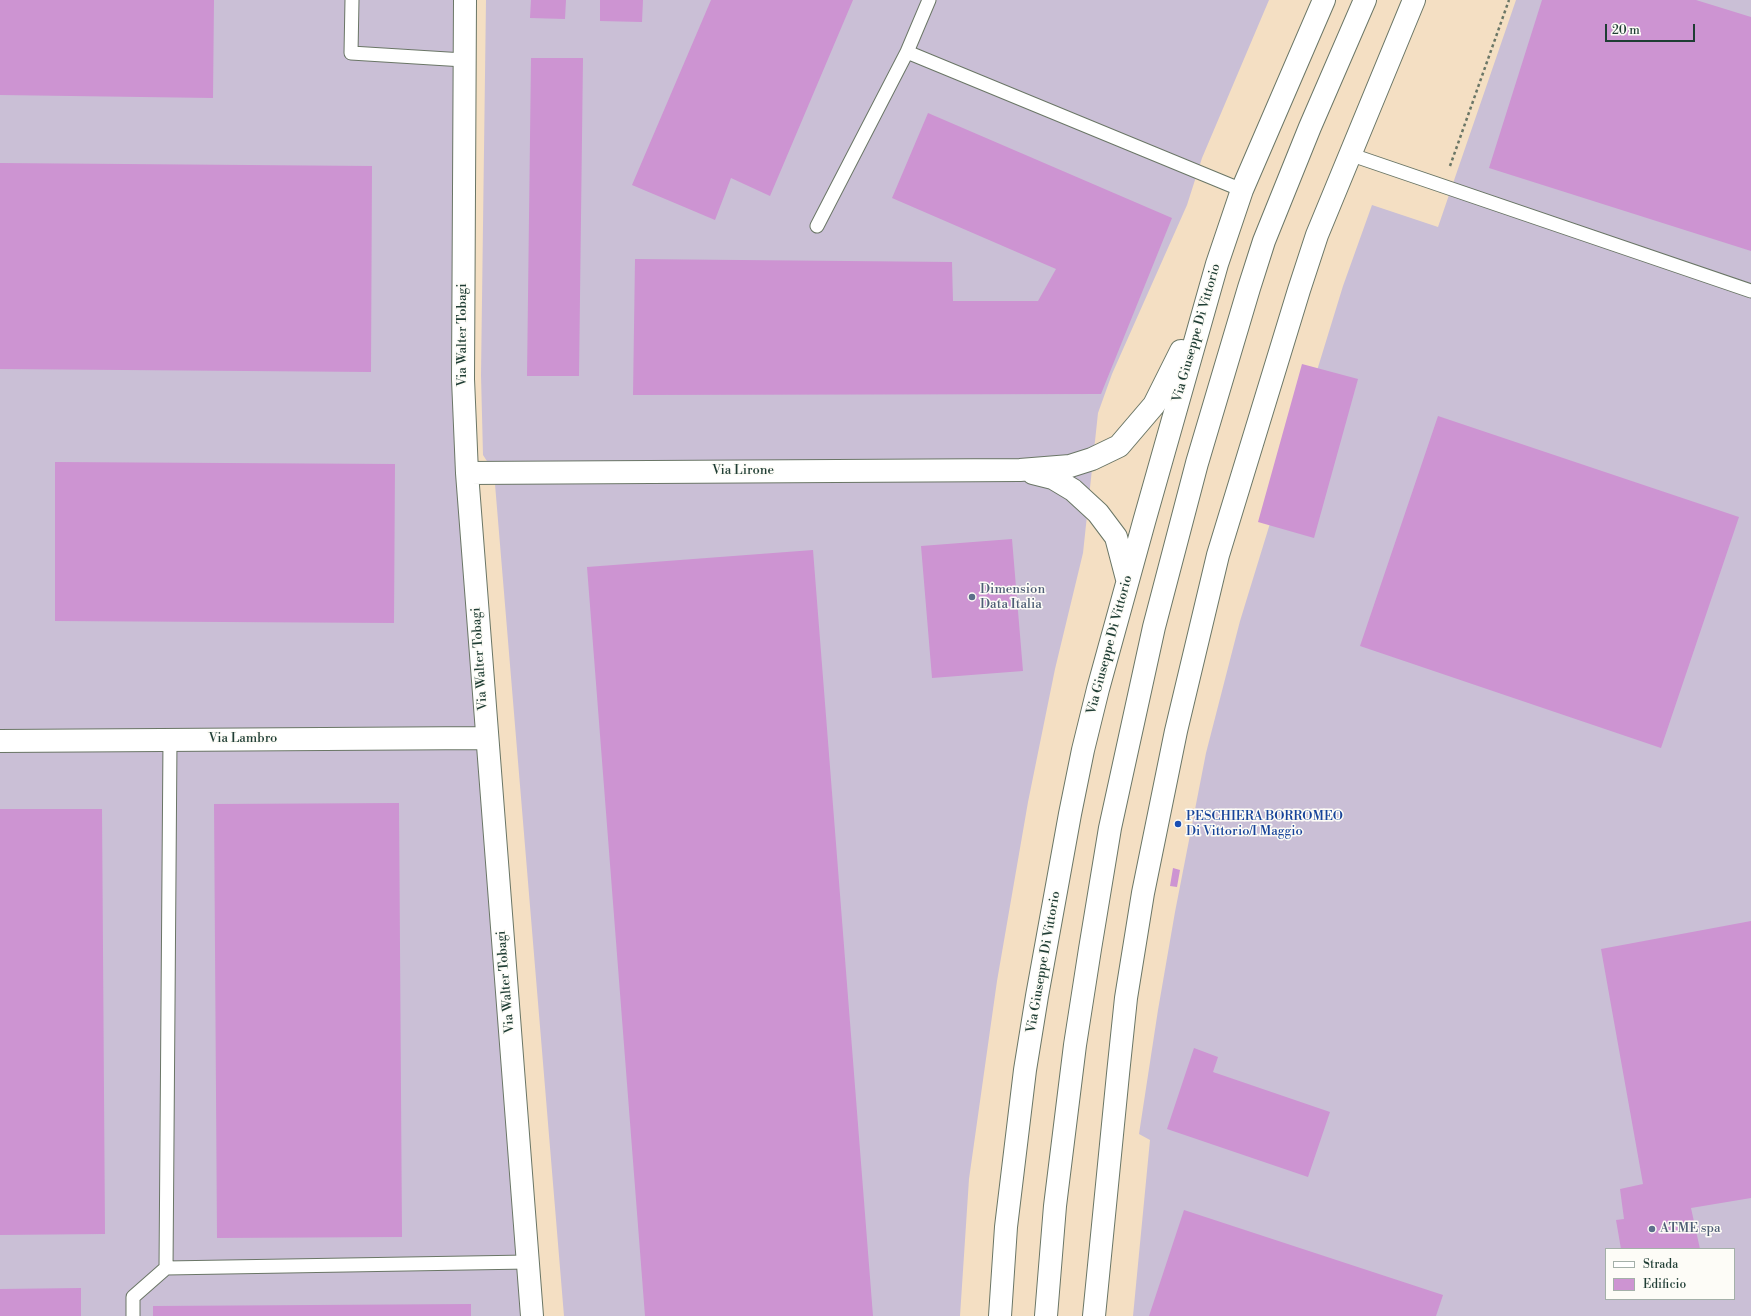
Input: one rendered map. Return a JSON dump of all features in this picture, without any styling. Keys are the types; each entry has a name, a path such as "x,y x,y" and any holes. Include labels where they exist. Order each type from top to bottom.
{"street":[{"name":"Via Walter Tobagi","path":"465,0 463,379 466,473 532,1316"},
{"name":"Via Giuseppe Di Vittorio","path":"1000,1316 1007,1219 1025,1070 1037,996 1083,750 1204,304 1242,190 1324,0"},
{"path":"1046,1316 1055,1206 1075,1046 1090,950 1112,821 1163,590 1199,455 1264,241 1310,127 1365,0"},
{"path":"1094,1316 1126,998 1143,893 1174,739 1218,555 1242,473 1317,235 1349,154 1414,0"},
{"name":"Via Lirone","path":"466,473 1020,470 1070,466 1092,459 1119,446 1154,404 1204,304"},
{"name":"Via Lirone","path":"1020,470 1053,478 1073,490 1098,513 1116,537 1128,580"},
{"name":"Via Lambro","path":"0,741 486,738"},
{"path":"1048,1283 1052,1316"}],"lane":[{"path":"352,0 351,53 464,60"},
{"path":"817,226 907,52 929,0"},
{"path":"907,52 1242,190"},
{"path":"1349,154 1751,291"},
{"path":"166,1268 170,740"},
{"path":"133,1316 133,1297 166,1268 528,1262"}],"path":[{"path":"1443,187 1509,0"}],"shaded area":[{"path":"0,0 465,0 463,379 532,1316 0,1316"},
{"path":"486,0 1269,0 1202,158 1187,205 1112,374 1098,413 1083,553 1055,669 1028,802 997,981 969,1179 960,1316 564,1316 494,472 483,455 481,375"},
{"path":"1516,0 1751,0 1751,1316 1133,1316 1150,1140 1139,1134 1175,912 1206,753 1240,621 1343,286 1372,205 1438,227"}],"building":[{"path":"0,0 214,0 213,98 0,95"},
{"path":"531,0 566,0 565,19 530,18"},
{"path":"600,0 643,0 642,22 600,21"},
{"path":"711,0 853,0 770,196 731,178 715,220 632,185"},
{"path":"1542,0 1696,0 1751,17 1751,251 1489,168"},
{"path":"531,58 583,58 579,376 527,376"},
{"path":"928,113 1172,218 1101,394 633,395 635,259 952,262 953,301 1038,301 1056,269 892,198"},
{"path":"0,163 372,166 371,372 0,369"},
{"path":"1302,364 1358,379 1314,538 1258,522"},
{"path":"1438,416 1739,517 1661,748 1360,646"},
{"path":"55,462 395,464 394,623 55,621"},
{"path":"1012,539 1023,671 932,678 921,546"},
{"path":"813,550 873,1316 645,1316 587,567"},
{"path":"399,803 402,1237 217,1238 214,804"},
{"path":"0,809 102,809 105,1234 0,1235"},
{"path":"1173,868 1180,870 1177,887 1170,886"},
{"path":"1751,921 1751,1198 1691,1208 1700,1248 1621,1248 1616,1220 1624,1219 1620,1189 1643,1184 1601,949"},
{"path":"1194,1048 1218,1057 1213,1072 1330,1112 1308,1177 1167,1129"},
{"path":"1184,1210 1443,1295 1436,1316 1149,1316"},
{"path":"81,1288 81,1316 0,1316 0,1289"},
{"path":"471,1304 471,1316 153,1316 153,1306"}],"place":[{"name":"Dimension Data Italia","path":"972,597"},
{"name":"PESCHIERA BORROMEO Di Vittorio/I Maggio","path":"1178,824"},
{"name":"ATME spa","path":"1652,1229"}]}
